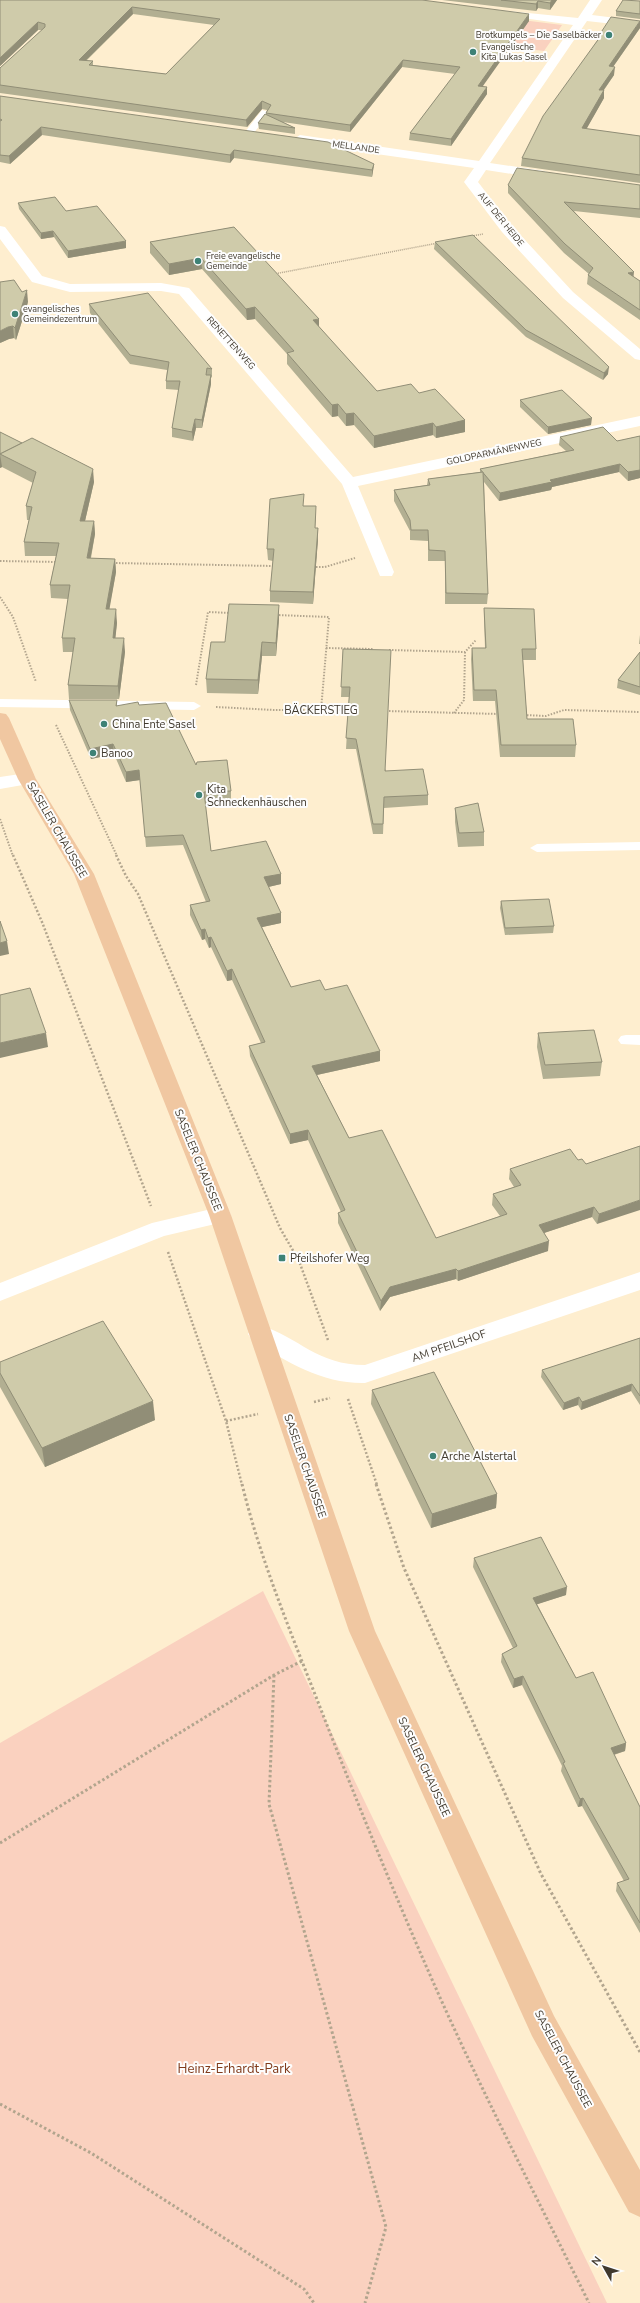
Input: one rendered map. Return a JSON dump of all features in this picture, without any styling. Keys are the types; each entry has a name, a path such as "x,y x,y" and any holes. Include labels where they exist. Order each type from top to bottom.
{"main road":[{"name":"SASELER CHAUSSEE","path":"0,718 27,780 84,874 220,1215 362,1631 543,2026 640,2201"}],"street":[{"name":"AUF DER HEIDE","path":"596,0 484,166 471,182 507,229 568,295 640,356"},
{"path":"488,10 582,20 640,24"},
{"path":"236,130 266,134"},
{"name":"MELLANDE","path":"288,137 557,177"},
{"name":"RENETTENWEG","path":"0,230 37,279 70,288 161,287 184,291 254,370 349,483 376,552 386,572"},
{"name":"GOLDPARMÄNENWEG","path":"349,483 640,421"},
{"path":"0,784 27,780"},
{"path":"0,1292 160,1229 220,1215"},
{"name":"AM PFEILSHOF","path":"260,1334 311,1362 338,1371 359,1374 376,1371 640,1281"}],"lane":[{"path":"250,132 265,112"},
{"path":"0,703 194,706"},
{"path":"168,706 180,712"},
{"path":"536,848 640,846"}],"path":[{"path":"472,236 507,229"},
{"path":"267,275 441,242"},
{"path":"309,567 325,567 376,552"},
{"path":"0,561 63,562"},
{"path":"111,563 277,566"},
{"path":"0,597 13,617 45,704 124,871 138,894 280,1228 299,1261 321,1316 407,1576 541,1874 640,2052"},
{"path":"196,686 208,612 238,613"},
{"path":"269,614 329,617 321,710"},
{"path":"454,713 464,700 465,652 476,640"},
{"path":"326,648 380,650"},
{"path":"388,650 465,652"},
{"name":"BÄCKERSTIEG","path":"194,706 274,710 352,710"},
{"path":"523,715 546,716 564,710 640,712"},
{"path":"384,711 500,714"},
{"path":"0,819 17,866 42,922 160,1229 226,1422 249,1513 302,1661 372,1842 439,1996 588,2303"},
{"path":"0,1843 274,1675 302,1661"},
{"path":"274,1675 269,1804 386,2227 365,2303"},
{"path":"0,2104 91,2153 304,2289 314,2303"}],"green space":[{"path":"442,10 562,25 544,51 422,36"},
{"name":"Heinz-Erhardt-Park","path":"263,1591 607,2303 0,2303 0,1743"}],"building":[{"path":"0,0 422,0 529,14 478,86 487,87 451,139 410,133 460,67 403,60 350,125 266,113 271,105 262,101 246,120 0,85 0,68 45,27 45,24 38,22 0,58","holes":["132,7 220,19 166,74 89,65 93,61 79,60"]},
{"path":"501,0 552,0 550,3 538,1 536,4"},
{"path":"623,0 640,1 640,14 616,11"},
{"path":"611,17 640,21 609,66 615,67 599,90 604,90 582,128 640,136 640,175 522,158 543,116 600,37 598,37"},
{"path":"0,96 328,142 374,164 372,170 234,150 230,155 41,127 9,156 0,155 0,121 2,120 0,119"},
{"path":"265,114 295,128 258,123"},
{"path":"517,168 640,185 640,209 564,202 634,272 628,273 640,281 640,310 588,275 593,268 565,244 508,185"},
{"path":"55,197 66,211 97,206 126,241 68,251 53,231 41,233 18,203"},
{"path":"234,227 319,319 313,320 377,391 411,384 419,393 435,389 465,420 436,427 433,423 374,436 354,413 346,414 338,404 332,405 287,353 294,351 255,307 246,309 201,258 169,264 150,242"},
{"path":"473,235 609,367 604,373 526,330 435,242"},
{"path":"14,280 22,292 27,290 15,328 13,326 8,327 0,331 0,282"},
{"path":"148,293 212,369 207,368 206,375 211,375 202,420 195,419 192,432 172,428 180,381 166,381 169,362 130,355 89,304"},
{"path":"562,390 592,418 548,427 520,400"},
{"path":"603,427 617,441 640,436 640,470 628,472 620,464 550,480 552,482 500,493 480,469 574,450 560,437"},
{"path":"0,432 22,443 0,454"},
{"path":"32,438 93,469 80,521 94,521 87,558 115,559 106,609 116,609 113,638 124,638 118,686 68,685 75,638 62,638 70,585 50,585 59,543 24,542 32,507 26,506 36,472 0,454"},
{"path":"483,472 488,594 446,593 445,551 429,550 428,530 411,530 410,520 394,490 430,485 428,479"},
{"path":"304,494 303,506 316,506 315,528 318,528 313,592 270,591 274,549 267,549 270,499"},
{"path":"229,604 279,605 276,643 262,642 258,680 206,679 211,642 225,642"},
{"path":"484,608 534,609 536,649 522,649 527,719 573,719 576,745 501,745 496,690 474,690 472,648 486,648"},
{"path":"343,649 391,650 385,771 423,769 428,795 384,797 383,824 373,824 356,739 346,738 350,687 341,687"},
{"path":"640,652 640,687 618,680"},
{"path":"69,700 117,700 116,706 138,702 139,705 166,703 196,765 197,762 227,760 231,791 204,792 211,851 266,841 281,874 264,877 281,913 257,918 291,987 320,980 325,990 347,985 380,1051 312,1066 349,1138 382,1130 436,1238 507,1214 493,1194 521,1185 510,1169 570,1149 578,1160 582,1159 586,1164 640,1146 640,1200 599,1214 594,1207 539,1225 549,1241 458,1271 456,1269 390,1287 381,1301 338,1213 345,1210 308,1130 290,1134 249,1046 265,1042 232,969 227,971 211,937 208,938 205,929 201,930 190,905 210,901 183,835 145,837 139,770 126,772 113,744 90,749"},
{"path":"478,803 484,832 459,833 455,808"},
{"path":"549,899 554,926 505,928 501,901"},
{"path":"0,921 7,941 0,943"},
{"path":"30,988 46,1033 0,1043 0,995"},
{"path":"594,1030 602,1062 545,1065 538,1033"},
{"path":"103,1321 153,1401 42,1448 0,1373 0,1362"},
{"path":"640,1338 640,1396 632,1384 582,1402 579,1397 564,1403 542,1370"},
{"name":"Arche Alstertal","path":"434,1372 497,1494 432,1514 372,1390"},
{"path":"541,1537 567,1587 533,1598 576,1678 593,1672 626,1743 611,1748 640,1807 640,1923 617,1883 629,1879 583,1798 580,1799 563,1763 565,1762 523,1676 514,1679 502,1654 517,1646 474,1558"}],"place":[{"name":"Brotkumpels – Die Saselbäcker","path":"609,35"},
{"name":"Evangelische Kita Lukas Sasel","path":"473,52"},
{"name":"Freie evangelische Gemeinde","path":"198,261"},
{"name":"evangelisches Gemeindezentrum","path":"15,314"},
{"name":"China Ente Sasel","path":"104,724"},
{"name":"Banoo","path":"93,753"},
{"name":"Kita Schneckenhäuschen","path":"199,795"},
{"name":"Pfeilshofer Weg","path":"282,1258"},
{"name":"Arche Alstertal","path":"433,1456"}]}
